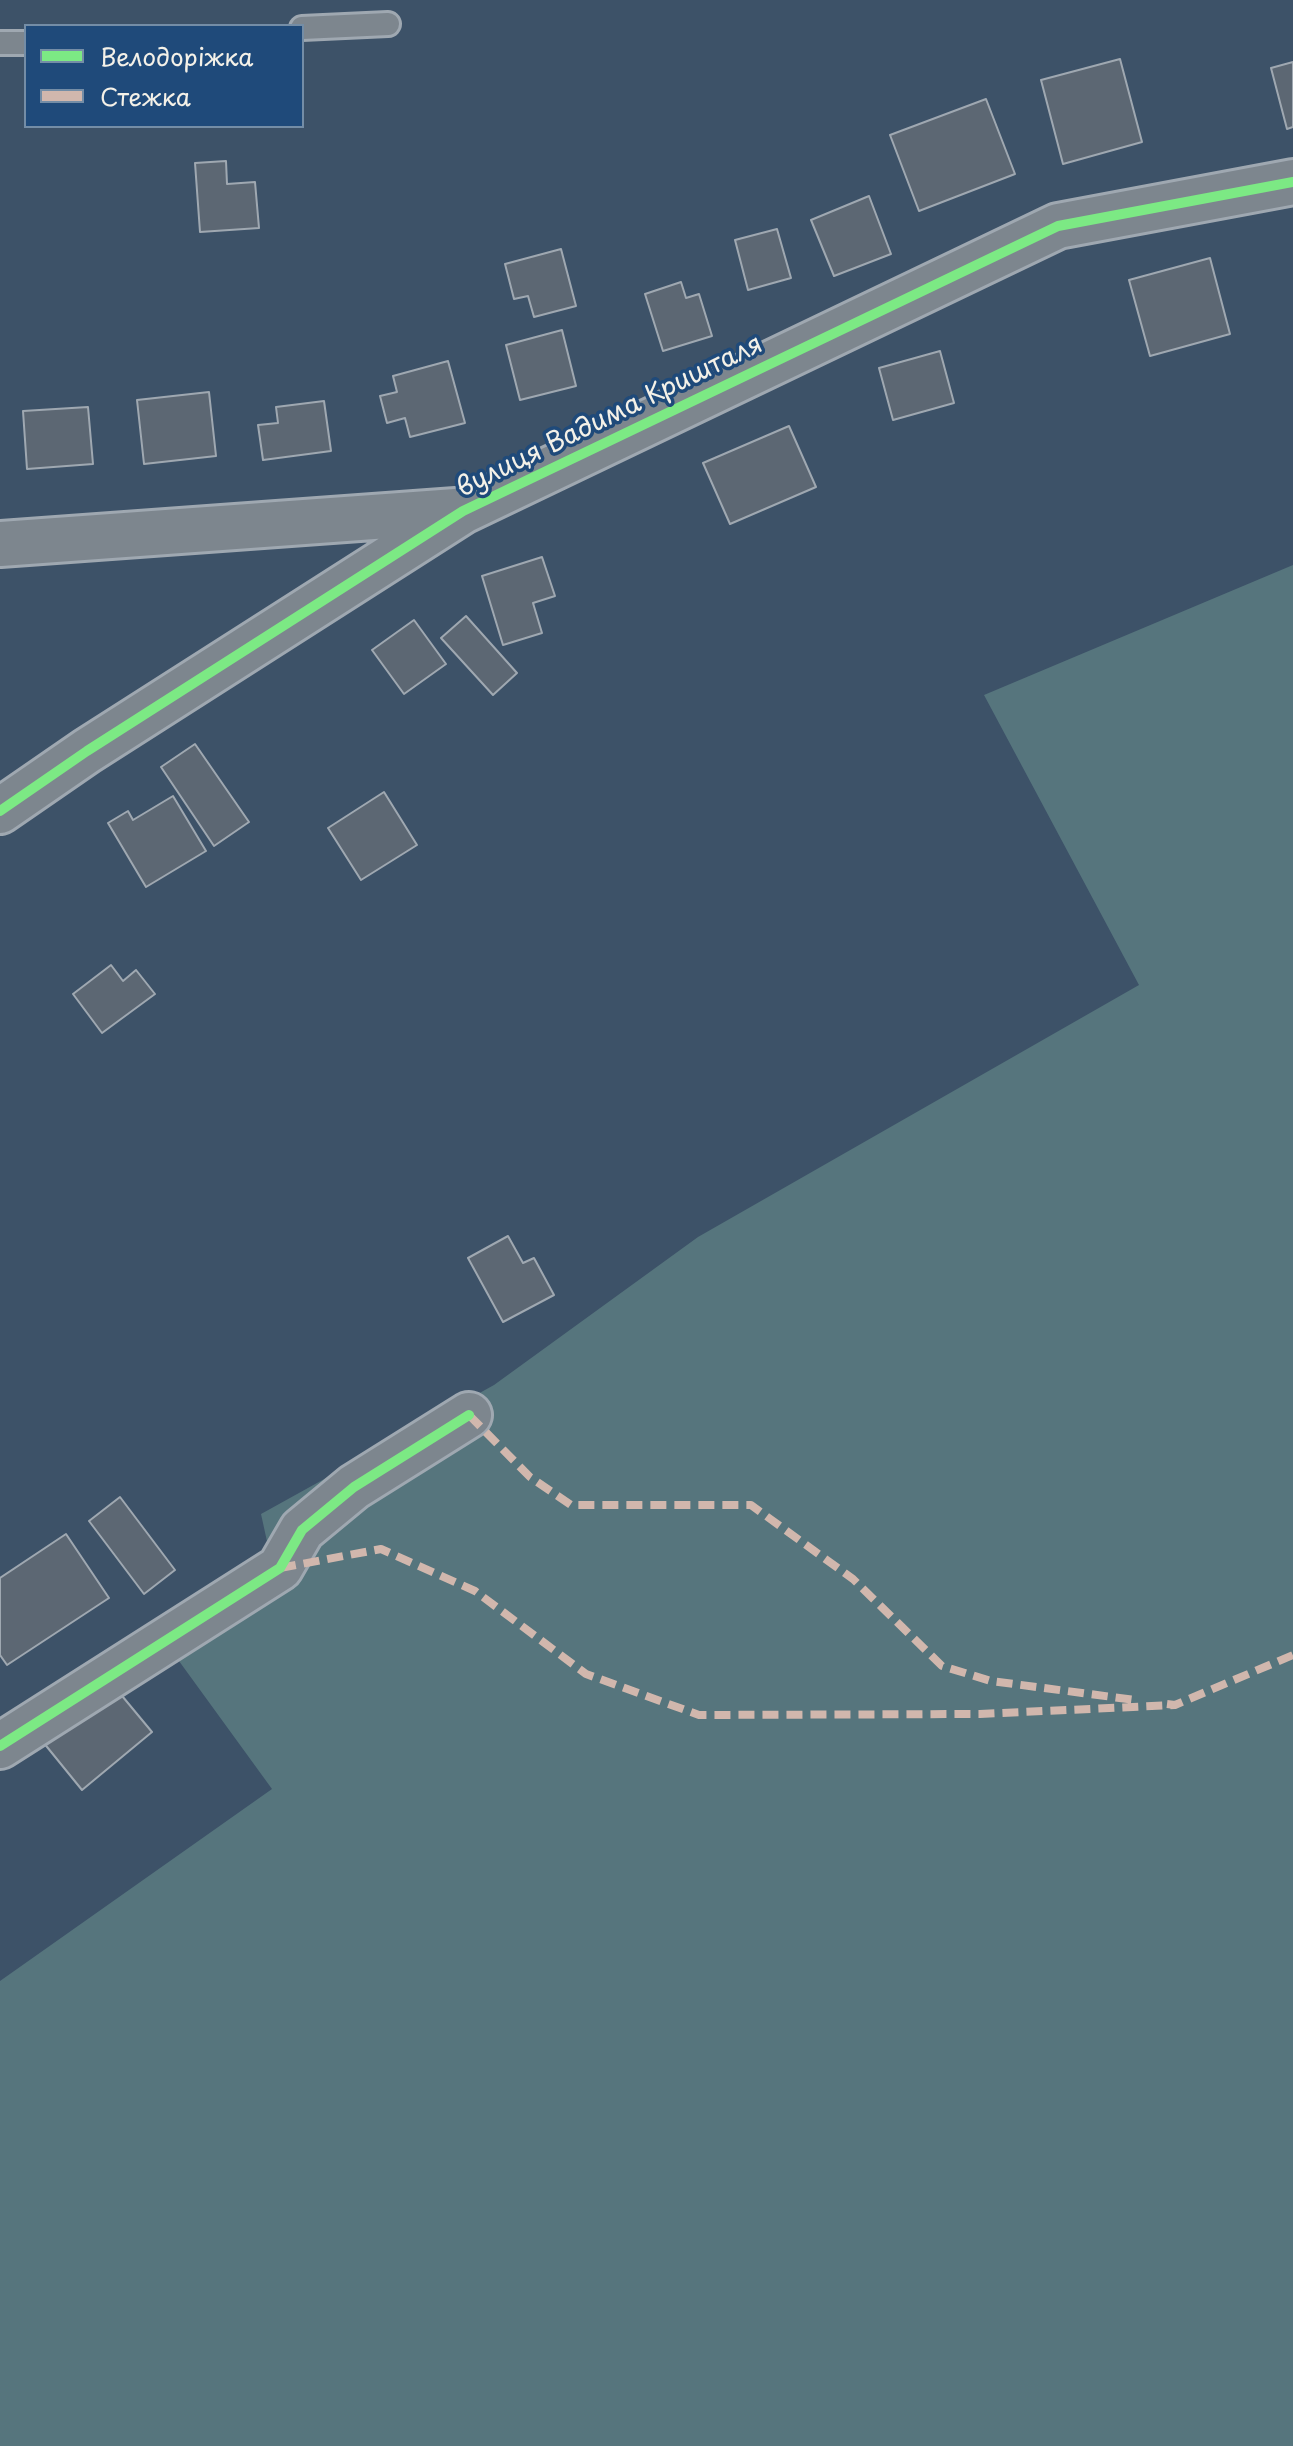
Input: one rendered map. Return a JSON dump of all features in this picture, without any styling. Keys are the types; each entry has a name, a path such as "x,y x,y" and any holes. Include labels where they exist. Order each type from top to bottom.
{"street":[{"name":"вулиця Вадима Кришталя","path":"0,811 87,751 463,511 1058,226 1293,182"},
{"path":"0,544 463,511"},
{"path":"0,1746 280,1568 302,1530 354,1487 469,1415"}],"lane":[{"path":"304,28 388,24"},
{"path":"0,43 24,43"}],"green space":[{"path":"1293,565 1293,2446 0,2446 0,1981 272,1789 155,1628 270,1555 261,1514 494,1385 698,1237 1139,985 984,695"}],"building":[{"path":"1120,59 1142,142 1063,164 1041,80"},
{"path":"1293,62 1293,127 1287,129 1271,68"},
{"path":"986,99 1015,174 919,211 890,135"},
{"path":"226,161 227,184 255,182 259,228 200,232 195,163"},
{"path":"869,196 891,254 834,276 811,220"},
{"path":"777,229 791,278 748,290 735,240"},
{"path":"561,249 576,306 534,317 528,296 514,299 505,264"},
{"path":"1210,258 1230,334 1150,356 1129,280"},
{"path":"681,282 686,298 699,294 712,336 663,351 645,294"},
{"path":"562,330 576,386 520,400 506,345"},
{"path":"940,351 954,403 893,420 879,368"},
{"path":"448,361 465,423 410,437 405,418 387,423 380,396 397,392 393,376"},
{"path":"209,392 216,456 144,464 137,400"},
{"path":"324,401 331,451 263,460 258,425 278,423 276,407"},
{"path":"88,407 93,464 27,469 23,411"},
{"path":"789,426 816,487 730,524 703,463"},
{"path":"542,557 555,596 533,603 542,633 503,645 482,576"},
{"path":"466,616 517,673 493,695 441,638"},
{"path":"414,620 446,664 404,694 372,650"},
{"path":"195,744 249,822 214,846 161,767"},
{"path":"384,792 417,845 361,880 328,828"},
{"path":"173,796 206,851 146,887 108,823 128,811 133,820"},
{"path":"111,965 123,981 136,970 155,994 102,1033 73,994"},
{"path":"508,1236 523,1263 534,1258 554,1295 503,1322 468,1258"},
{"path":"120,1497 175,1570 144,1594 89,1521"},
{"path":"66,1534 109,1598 7,1665 0,1655 0,1578"},
{"path":"113,1685 152,1732 82,1790 43,1742"}],"marked path":[{"path":"469,1415 530,1477 571,1505 751,1505 853,1579 942,1666 991,1681 1135,1700"},
{"path":"280,1568 381,1549 475,1591 586,1674 699,1715 980,1714 1175,1705"},
{"path":"1167,1704 1175,1705 1293,1655"}],"cycle path":[{"path":"0,811 87,751 463,511 1058,226 1293,182"},
{"path":"0,1746 280,1568 302,1530 354,1487 469,1415"}]}
